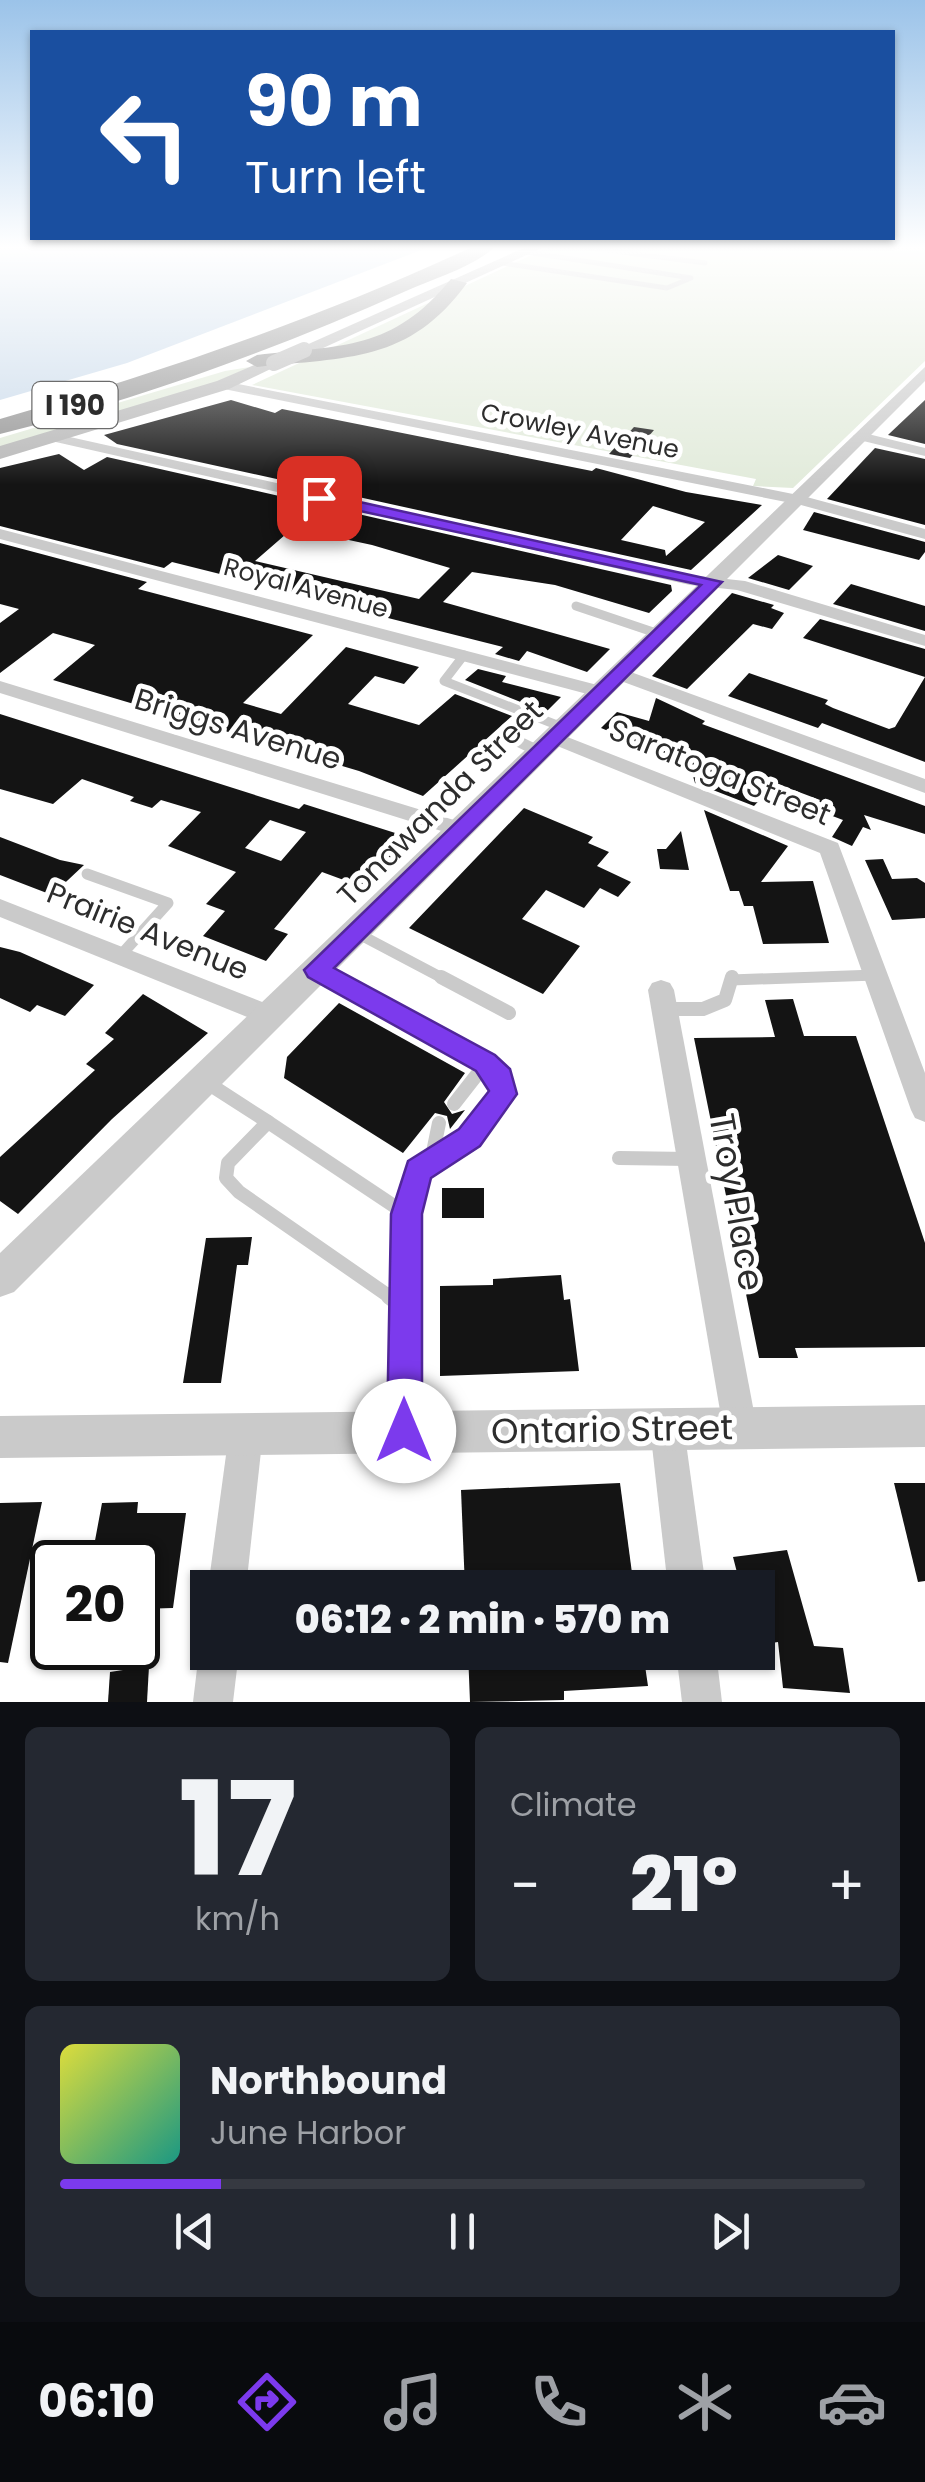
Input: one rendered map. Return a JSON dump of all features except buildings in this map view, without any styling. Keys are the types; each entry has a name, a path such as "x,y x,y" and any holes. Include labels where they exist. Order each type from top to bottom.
{"highway":[{"name":"I 190","path":"0,414 271,326"},
{"name":"I 190","path":"0,428 150,381 300,326"},
{"path":"150,381 384,340 413,326"}],"main road":[{"path":"0,454 223,386 357,326"}],"street":[{"name":"Tonawanda Street","path":"5,1267 204,1081 921,380"},
{"name":"Crowley Avenue","path":"223,386 795,500 925,534"},
{"path":"860,436 925,452"},
{"path":"52,438 739,585 925,642"},
{"name":"Royal Avenue","path":"0,534 464,656 608,682 925,786"},
{"name":"Briggs Avenue","path":"0,688 459,829"},
{"name":"Saratoga Street","path":"551,738 830,848 925,1110"},
{"name":"Prairie Avenue","path":"0,908 271,1016"},
{"name":"Troy Place","path":"662,1000 740,1428"},
{"name":"Ontario Street","path":"0,1437 925,1426"},
{"path":"667,1428 685,1570"},
{"path":"229,1570 246,1433"},
{"path":"213,1702 217,1670"},
{"path":"698,1670 702,1702"}],"lane":[{"path":"576,606 659,634"},
{"path":"464,656 445,674 444,681 522,719 551,738"},
{"path":"522,719 507,736 551,738"},
{"path":"87,874 168,902 121,956"},
{"path":"355,932 509,1014"},
{"path":"316,970 486,1063 500,1078 503,1094 470,1138 418,1170 406,1214 404,1431"},
{"path":"662,1000 704,1010 725,1000 732,977 876,974"},
{"path":"454,1104 486,1063"},
{"path":"204,1081 406,1214"},
{"path":"268,1122 228,1164 226,1178 240,1192 405,1307"},
{"path":"431,1162 439,1123"},
{"path":"618,1158 691,1159"}],"green space":[{"path":"378,326 925,326 925,361 793,488 753,486 756,479 252,385"},
{"path":"250,367 212,384 0,449 0,438"}],"water":[{"path":"0,326 222,326 127,363 0,400"}],"route":[{"path":"319,498 713,582 316,970 486,1063 500,1078 503,1094 470,1138 418,1170 406,1214 404,1431"}]}
